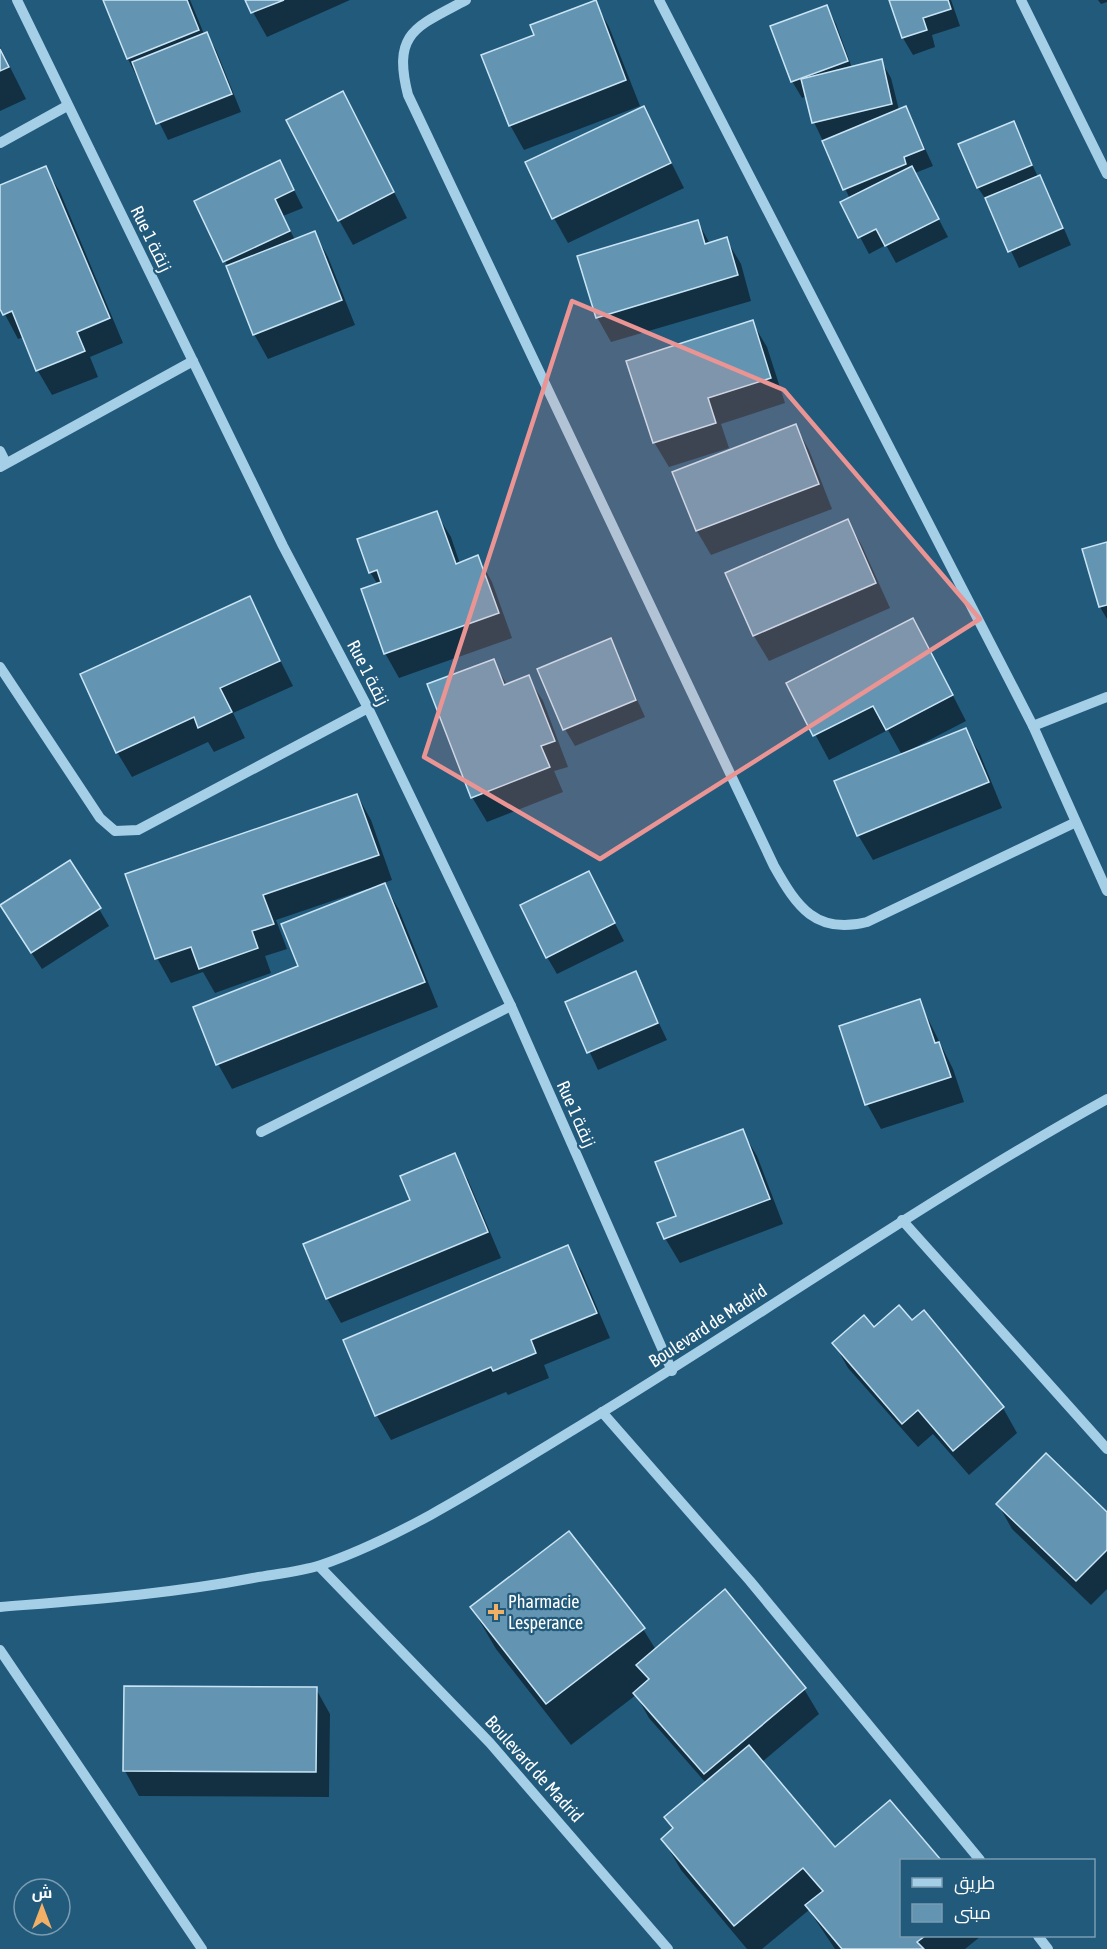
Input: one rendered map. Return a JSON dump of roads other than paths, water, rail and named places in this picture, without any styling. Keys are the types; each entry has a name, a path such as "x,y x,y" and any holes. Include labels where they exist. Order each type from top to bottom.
{"street":[{"name":"Rue 1 زنقة","path":"17,0 283,546 368,708 512,1006 672,1371"},
{"path":"466,0 419,26 404,46 401,69 408,95 774,866 796,901 813,917 831,925 854,925 867,922 1074,823"},
{"path":"659,0 1033,726 1074,823 1107,891"},
{"path":"1021,0 1107,174"},
{"path":"0,143 67,106"},
{"path":"0,451 3,465 193,361"},
{"path":"0,667 99,818 115,831 138,830 368,708"},
{"path":"1033,726 1107,697"},
{"path":"261,1132 512,1006"},
{"name":"Boulevard de Madrid","path":"0,1607 214,1586 319,1566 421,1518 672,1371 902,1220 1031,1141 1107,1099"},
{"path":"902,1220 1107,1449"},
{"path":"602,1412 750,1581 979,1859"},
{"name":"Boulevard de Madrid","path":"319,1566 490,1743 668,1949"},
{"path":"0,1650 202,1949"}],"place":[{"name":"Pharmacie Lesperance","path":"496,1612"}]}
